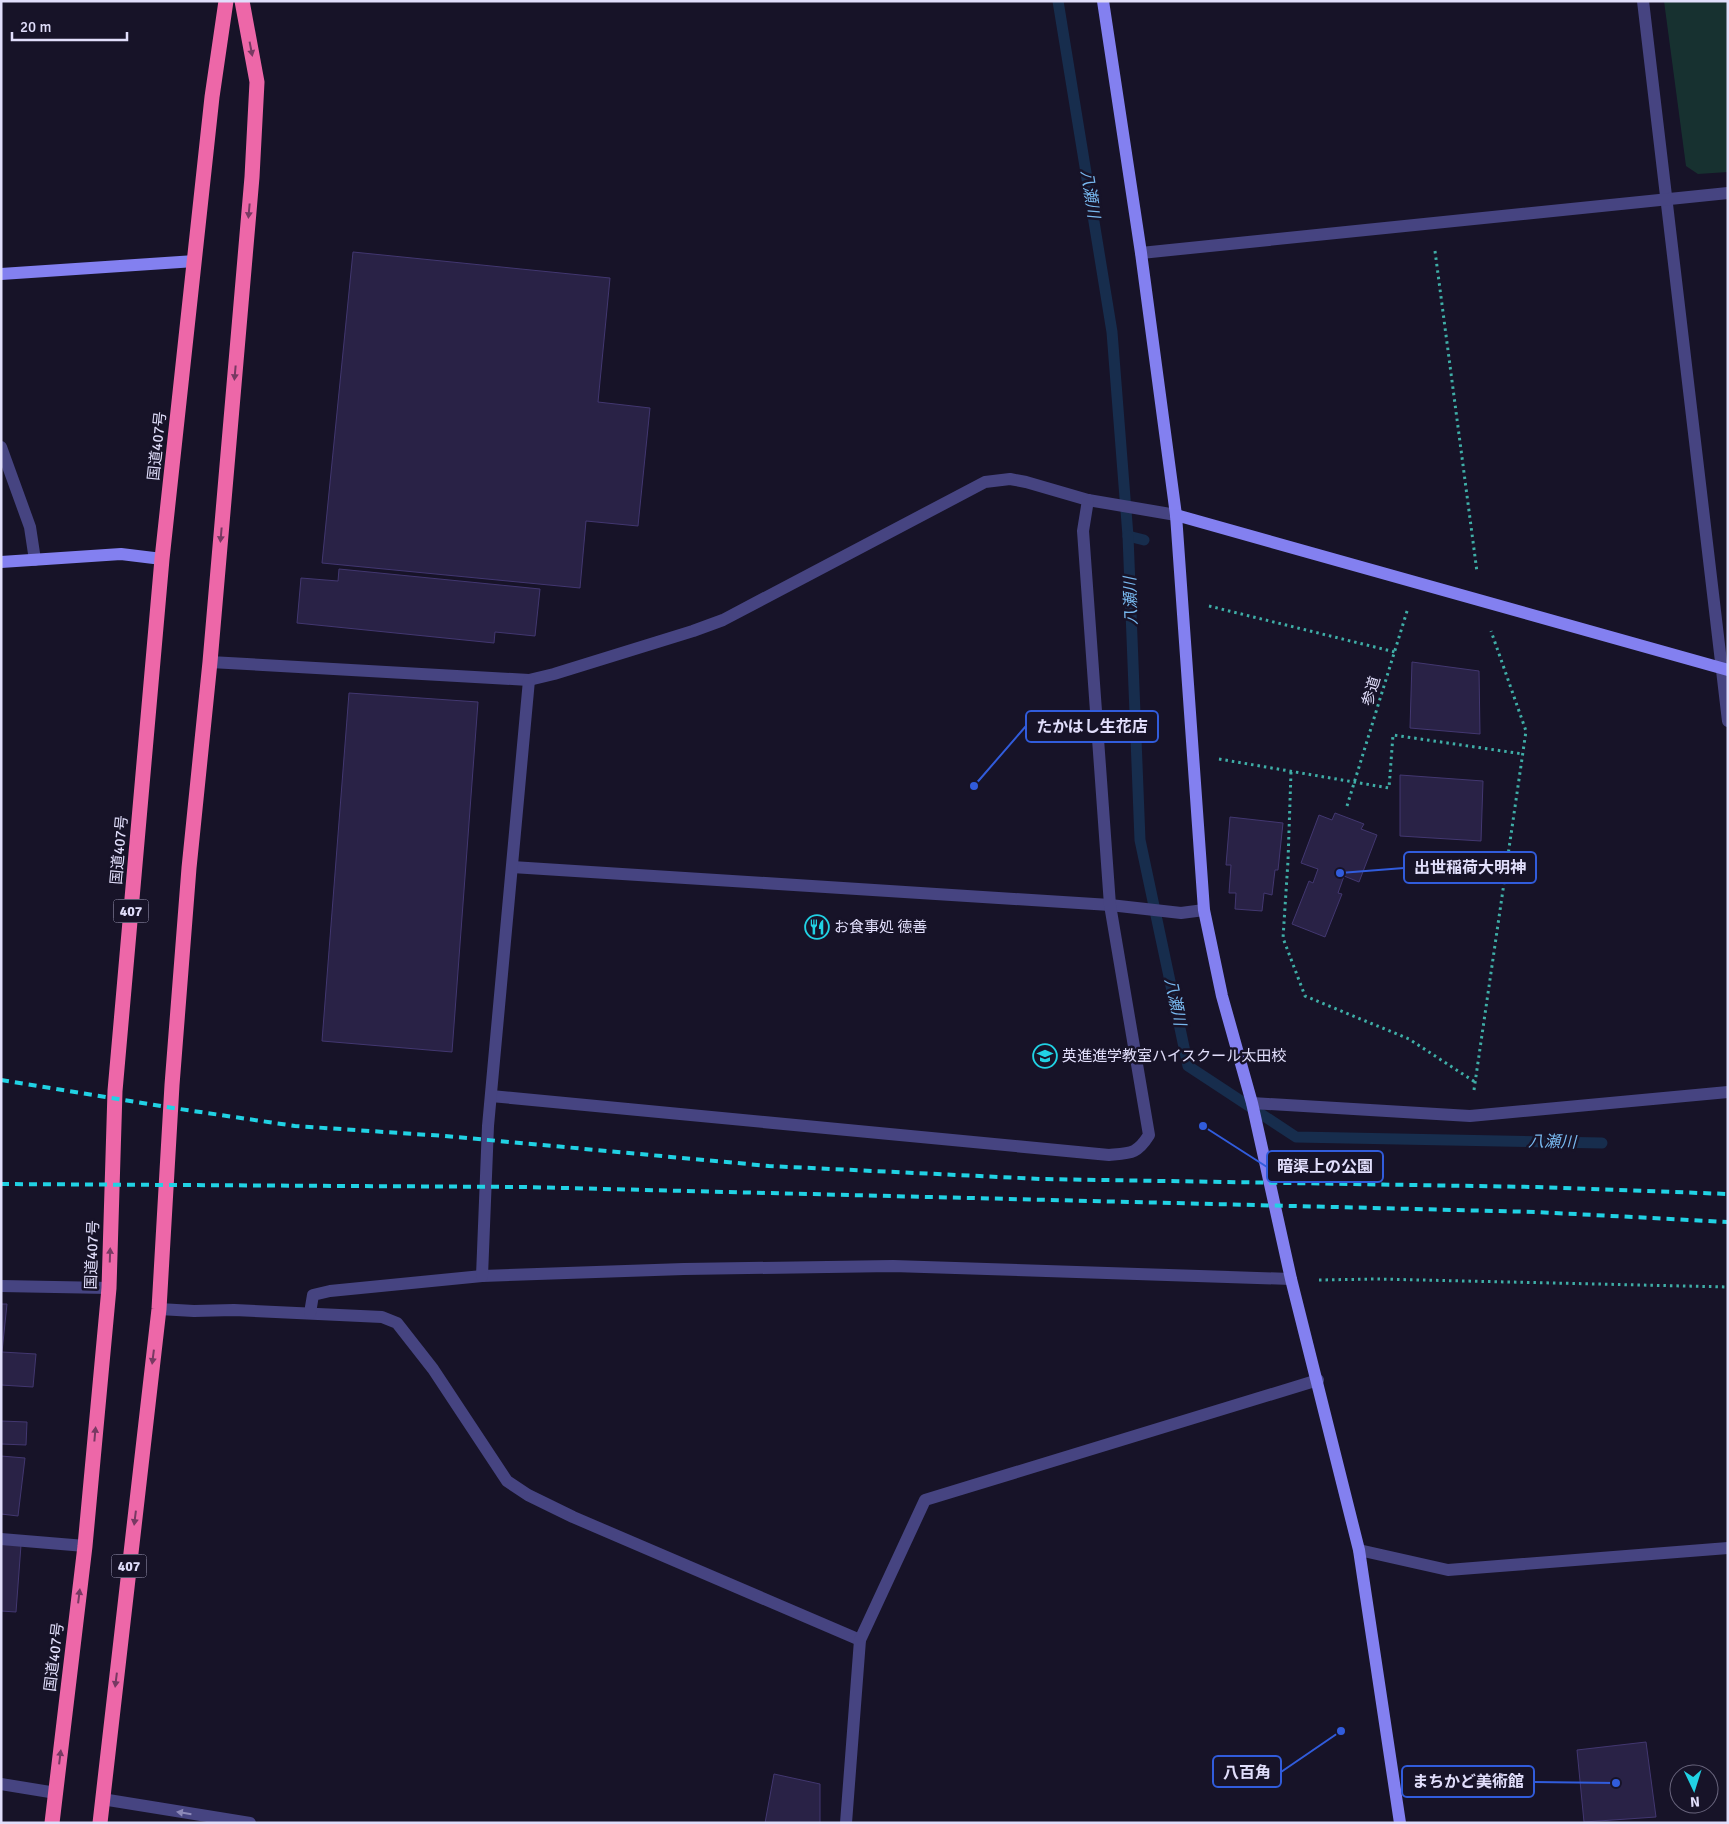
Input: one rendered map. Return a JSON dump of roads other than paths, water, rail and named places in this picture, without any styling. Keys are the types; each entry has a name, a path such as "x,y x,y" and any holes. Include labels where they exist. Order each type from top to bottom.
{"highway":[{"name":"国道407号","path":"52,1823 84,1546 109,1288 115,1091 162,559 212,97 226,1"},
{"name":"407","path":"100,1823 159,1308 173,1075 190,868 244,281 257,82 242,1"}],"street":[{"path":"1103,1 1141,253 1176,516 1204,910 1222,996 1252,1103 1292,1279 1359,1550 1400,1823"},
{"path":"1643,1 1725,669 1728,721"},
{"path":"1141,253 1728,193"},
{"path":"1,274 195,261"},
{"path":"1,447 30,528 35,560"},
{"path":"210,662 529,680 684,634 723,620 985,482 1010,480 1026,482 1094,501 1176,516 1725,669"},
{"path":"491,1096 1109,1155 1128,1153 1141,1148 1149,1135 1110,906 1083,531 1094,501"},
{"path":"1,562 121,554 162,559"},
{"path":"482,1276 488,1126 529,680"},
{"path":"512,867 1110,906 1181,913 1204,910"},
{"path":"1252,1103 1470,1116 1728,1092"},
{"path":"310,1313 313,1295 330,1291 482,1276 684,1269 893,1266 1292,1279"},
{"path":"1,1286 109,1288"},
{"path":"159,1308 194,1311 234,1310 382,1317 397,1323 433,1369 507,1481 528,1495 573,1517 860,1640"},
{"path":"846,1823 860,1640 925,1500 1318,1380"},
{"path":"1,1539 84,1546"},
{"path":"1359,1550 1448,1570 1728,1548"},
{"path":"1,1784 56,1793"},
{"path":"102,1799 250,1823"}],"waterway":[{"name":"八瀬川","path":"1058,1 1112,332 1128,536 1144,540"},
{"name":"八瀬川","path":"1128,536 1140,840 1188,1066 1296,1137 1602,1143"}],"railway":[{"path":"1,1080 295,1126 445,1136 769,1166 1041,1179 1536,1187 1728,1194"},
{"path":"1,1184 525,1187 1536,1212 1728,1222"}],"place":[{"name":"たかはし生花店","path":"974,786"},
{"name":"出世稲荷大明神","path":"1340,873"},
{"name":"お食事処 徳善","path":"817,927"},
{"name":"英進進学教室ハイスクール太田校","path":"1045,1056"},
{"name":"暗渠上の公園","path":"1203,1126"},
{"name":"八百角","path":"1341,1731"},
{"name":"まちかど美術館","path":"1616,1783"}]}
